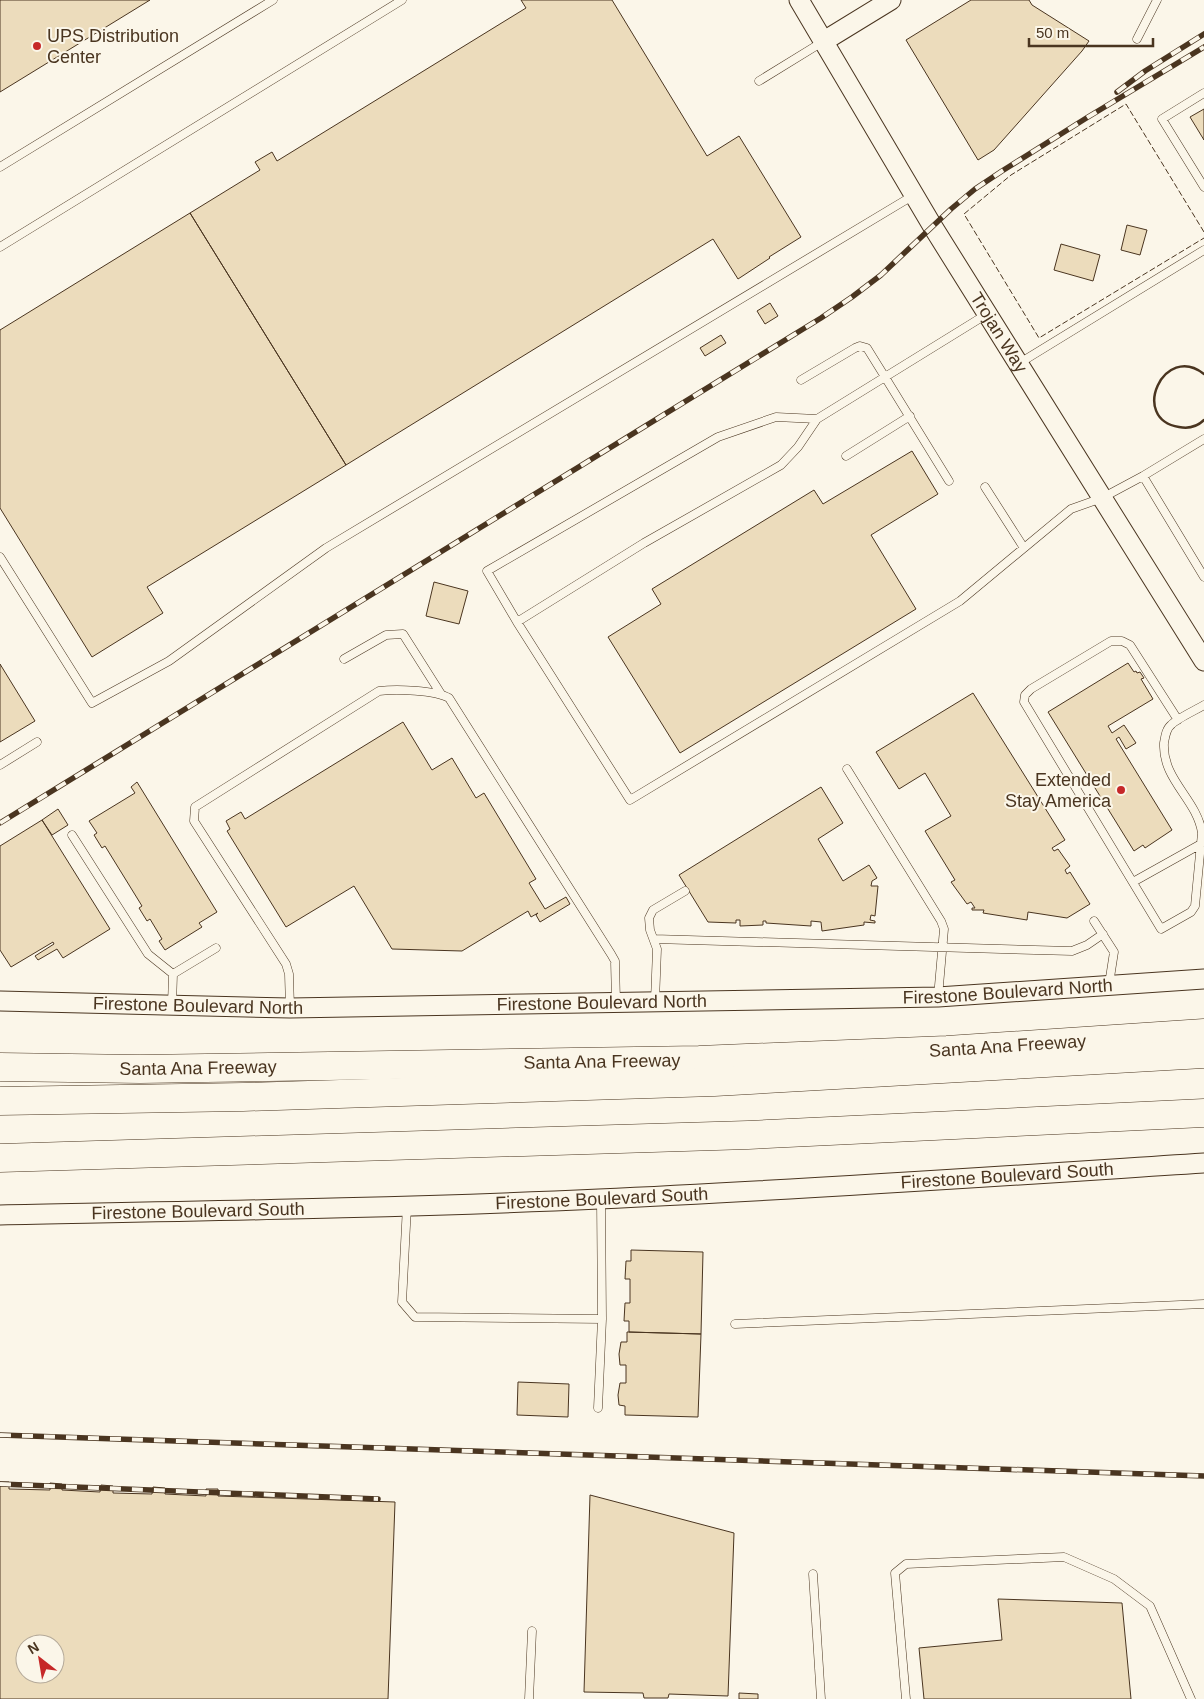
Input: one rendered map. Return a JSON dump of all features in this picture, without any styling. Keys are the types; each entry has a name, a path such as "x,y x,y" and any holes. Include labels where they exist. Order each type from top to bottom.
{"highway":[{"name":"Santa Ana Freeway","path":"0,1067 140,1069 699,1060 947,1050 1204,1033"},
{"path":"0,1101 243,1097 714,1082 1204,1054"},
{"path":"0,1158 738,1135 1204,1113"}],"street":[{"name":"Trojan Way","path":"798,0 987,314 1204,661"},
{"path":"824,41 891,0"},
{"name":"Firestone Boulevard North","path":"0,1001 290,1008 938,997 1204,979"},
{"name":"Firestone Boulevard South","path":"0,1215 406,1206 601,1199 869,1185 1204,1163"}],"lane":[{"path":"0,167 274,0"},
{"path":"0,247 402,0"},
{"path":"1138,38 1157,0"},
{"path":"759,81 824,41"},
{"path":"1204,93 1162,120 1204,187"},
{"path":"0,558 92,703 169,661 326,548 914,195"},
{"path":"1018,364 1204,250"},
{"path":"516,622 644,543 781,465 798,447 817,419 987,314"},
{"path":"801,380 860,346 867,348 949,481"},
{"path":"846,456 910,416"},
{"path":"817,419 776,417 718,437 487,571 516,622 630,800 960,600 1071,509 1102,498 1204,439"},
{"path":"1143,476 1204,577"},
{"path":"985,487 1024,548"},
{"path":"344,659 386,635 403,634 441,694"},
{"path":"1178,720 1130,645 1122,641 1111,641 1031,689 1025,695 1024,702 1162,929 1191,912 1195,906 1202,833 1200,822 1167,768 1164,751 1165,735 1170,725 1204,705"},
{"path":"290,1008 289,974 286,964 194,821 195,807 379,691 389,690 441,694 449,698 615,961 616,1002"},
{"path":"0,765 37,742"},
{"path":"847,769 942,921 944,929 938,997"},
{"path":"72,834 148,954 173,974"},
{"path":"1133,882 1201,844"},
{"path":"655,1002 656,949 650,930 649,918 653,910 685,891"},
{"path":"1094,921 1114,952 1108,986"},
{"path":"654,939 1072,951 1087,945 1103,934"},
{"path":"173,974 216,948"},
{"path":"172,1005 173,974"},
{"path":"598,1408 602,1319 601,1199"},
{"path":"406,1206 402,1302 415,1317 602,1319"},
{"path":"735,1324 1204,1304"},
{"path":"906,1699 895,1573 906,1564 1064,1557 1114,1579 1150,1606 1191,1699"},
{"path":"813,1574 821,1699"},
{"path":"529,1699 532,1631"}],"building":[{"name":"UPS Distribution Center","path":"0,0 150,0 0,92"},
{"path":"521,0 612,0 707,156 739,136 801,237 738,279 713,239 346,465 190,213 260,170 255,162 272,152 277,161 526,8"},
{"path":"971,0 1029,0 1032,5 1089,41 994,150 978,160 906,40"},
{"path":"1204,109 1204,140 1190,117"},
{"path":"190,213 346,465 147,587 163,613 92,657 0,508 0,330"},
{"path":"1127,225 1147,230 1140,255 1121,250"},
{"path":"1061,244 1100,255 1093,281 1054,270"},
{"path":"770,303 778,316 765,324 757,311"},
{"path":"721,335 726,343 705,356 700,348"},
{"path":"912,451 938,494 871,535 916,609 680,753 608,637 661,604 652,589 814,490 823,504"},
{"path":"434,582 468,591 459,624 426,616"},
{"name":"Extended Stay America","path":"1128,663 1134,672 1140,672 1144,678 1141,679 1153,699 1108,726 1112,733 1124,725 1136,743 1126,749 1119,737 1116,739 1172,830 1145,848 1143,845 1134,851 1048,712"},
{"path":"0,664 35,721 0,742"},
{"path":"973,693 1065,840 1052,848 1054,851 1058,849 1070,866 1065,870 1067,874 1070,872 1090,904 1067,918 1028,912 1027,920 983,913 984,910 972,910 972,908 975,908 971,902 967,904 951,882 955,880 925,831 951,816 925,773 899,789 876,752"},
{"path":"403,722 432,770 452,758 476,798 484,793 536,879 529,883 545,909 566,897 570,904 540,922 536,915 538,913 531,917 528,911 462,951 392,949 354,886 286,927 227,831 230,829 226,821 241,812 245,819"},
{"path":"137,782 217,912 199,923 202,927 165,950 159,941 162,939 150,919 147,921 139,908 142,906 105,846 102,848 94,835 97,833 89,821 135,793 131,787"},
{"path":"821,787 843,823 818,839 843,881 869,865 877,878 872,881 871,886 878,886 875,916 871,915 870,920 875,921 875,923 864,922 864,925 822,931 821,922 811,921 811,926 766,923 766,921 763,921 763,925 740,926 740,920 736,920 736,923 708,922 679,875"},
{"path":"58,809 68,825 52,835 42,820"},
{"path":"42,820 110,929 63,958 57,949 38,960 35,956 54,944 53,942 11,967 0,950 0,846"},
{"path":"631,1250 703,1252 701,1334 629,1332 629,1321 624,1321 625,1303 630,1303 630,1279 625,1279 626,1261 631,1261"},
{"path":"627,1332 701,1334 698,1417 625,1415 625,1406 619,1405 618,1395 620,1383 626,1383 626,1365 620,1365 619,1354 621,1342 627,1342"},
{"path":"518,1382 569,1384 568,1417 517,1415"},
{"path":"0,1482 9,1482 9,1489 50,1490 50,1483 62,1484 62,1490 100,1492 101,1485 113,1486 113,1493 152,1494 153,1487 165,1488 165,1494 206,1496 206,1489 218,1489 218,1496 395,1502 388,1699 0,1699"},
{"path":"590,1495 734,1533 728,1696 669,1694 668,1698 644,1698 643,1693 584,1692"},
{"path":"998,1599 1122,1603 1131,1699 924,1699 919,1648 1002,1640"},
{"path":"739,1693 758,1694 758,1699 739,1699"}],"railway":[{"path":"1117,92 1145,71 1204,34"},
{"path":"0,823 821,318 881,275 975,189 1088,117 1204,47"},
{"path":"0,1435 1204,1476"},
{"path":"0,1484 378,1499"}],"fence":[{"path":"1204,232 1126,104 1011,175 964,214 1039,338 1204,238"}],"wall":[{"path":"1204,374 1189,367 1176,368 1165,375 1158,386 1154,398 1156,411 1164,421 1186,428 1196,426 1204,420"}],"place":[{"name":"UPS Distribution Center","path":"37,46"},
{"name":"Extended Stay America","path":"1121,790"}]}
